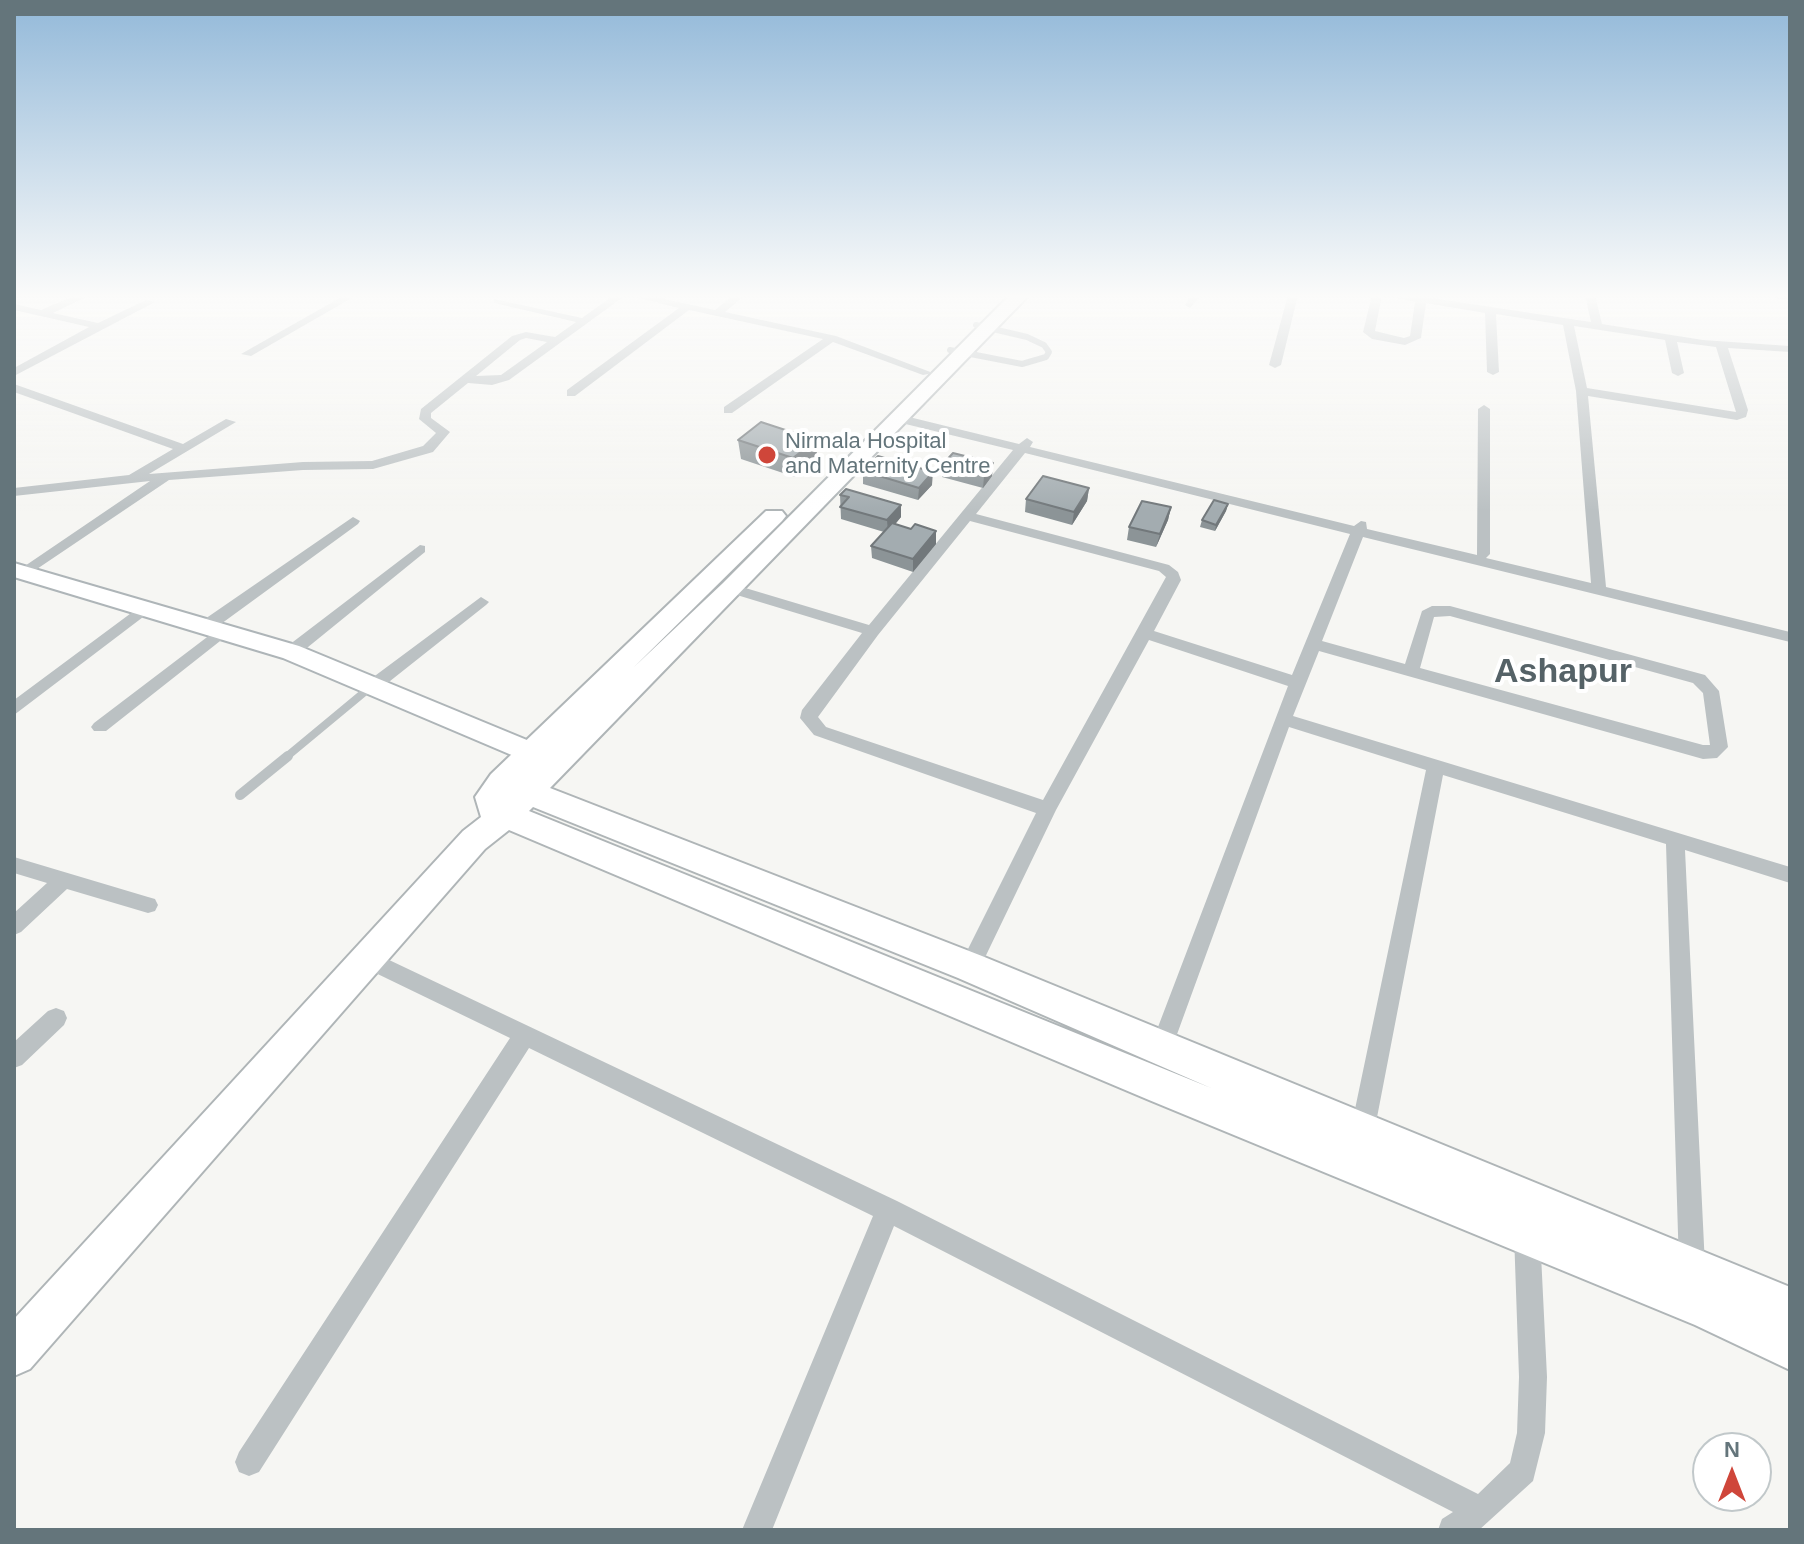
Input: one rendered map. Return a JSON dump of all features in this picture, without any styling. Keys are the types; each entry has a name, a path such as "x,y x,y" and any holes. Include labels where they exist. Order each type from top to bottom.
{"main road":[{"path":"14,1353 499,807 879,414 935,367"},
{"path":"499,807 530,752 586,714 732,589 943,367"},
{"path":"19,571 291,652 530,752"},
{"path":"499,807 970,967 1790,1309"},
{"path":"499,807 1163,1087 1710,1309 1790,1347"}],"street":[{"path":"14,492 166,476 303,466 373,465 428,449 444,432 425,419 425,412 479,367"},
{"path":"463,379 501,379 519,367"},
{"path":"571,393 606,367"},
{"path":"728,410 790,367"},
{"path":"911,367 927,373"},
{"path":"1493,367 1493,372"},
{"path":"1577,367 1582,391 1599,586"},
{"path":"1677,367 1678,373"},
{"path":"1582,391 1737,416 1742,414 1742,410 1728,367"},
{"path":"14,388 183,448"},
{"path":"1483,554 1484,409"},
{"path":"901,414 1599,586 1790,627"},
{"path":"129,479 230,422"},
{"path":"1025,445 811,710 812,724 820,731 1047,809"},
{"path":"19,571 166,476"},
{"path":"968,516 1170,571 1174,580 1047,809 970,967"},
{"path":"100,727 216,628 353,521"},
{"path":"1360,528 1483,554 1790,637"},
{"path":"1161,1048 1283,719 1360,528"},
{"path":"291,652 420,549"},
{"path":"732,589 872,631"},
{"path":"374,685 481,602"},
{"path":"14,709 146,607"},
{"path":"1314,644 1703,752 1711,753 1719,747 1711,691 1699,679 1450,611 1432,611 1427,615 1412,669"},
{"path":"1144,633 1298,683"},
{"path":"1283,719 1790,875"},
{"path":"1362,1133 1436,766"},
{"path":"1675,839 1692,1266"},
{"path":"14,865 148,905"},
{"path":"14,926 63,880"},
{"path":"366,958 888,1210 1481,1511"},
{"path":"14,1057 56,1018"},
{"path":"249,1462 525,1034"},
{"path":"757,1530 888,1210"},
{"path":"1453,1530 1481,1511 1523,1471 1531,1433 1533,1377 1527,1234"}],"lane":[{"path":"240,795 374,685"}],"building":[{"path":"761,422 816,440 793,458 738,440"},
{"path":"953,453 993,463 984,476 943,464"},
{"path":"878,456 933,472 919,488 863,471"},
{"path":"1043,476 1089,488 1074,512 1026,499"},
{"path":"846,489 901,505 887,520 840,507 849,497 840,495"},
{"path":"1214,500 1228,504 1216,525 1202,520"},
{"path":"1142,501 1171,507 1160,534 1129,527"},
{"path":"892,523 911,529 915,524 936,531 913,559 871,546"}],"place":[{"name":"Nirmala Hospital and Maternity Centre","path":"767,455"}],"district":[{"name":"Ashapur","path":"1563,673"}]}
